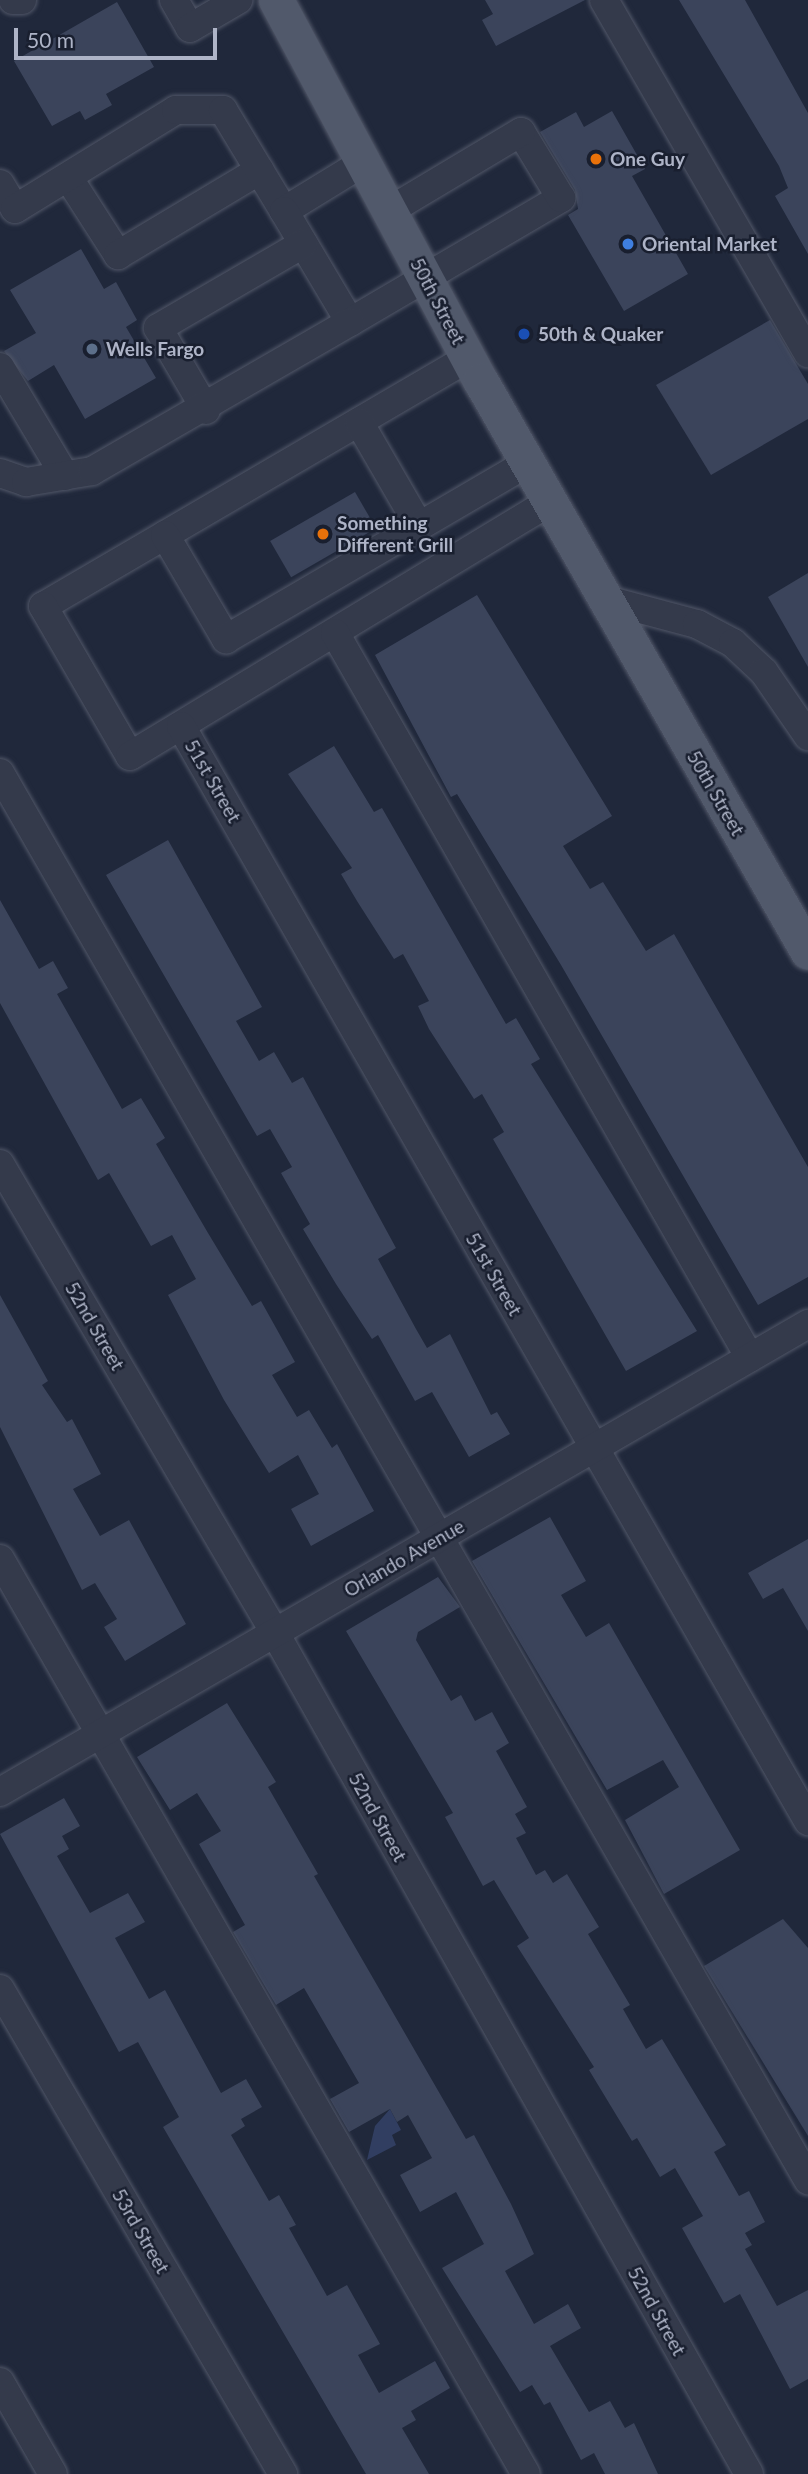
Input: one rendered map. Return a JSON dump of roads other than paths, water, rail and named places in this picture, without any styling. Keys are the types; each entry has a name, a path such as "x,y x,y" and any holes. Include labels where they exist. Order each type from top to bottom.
{"main road":[{"name":"50th Street","path":"283,3 389,211 468,358 603,599 808,951"}],"street":[{"path":"13,0 22,0"},
{"path":"174,0 190,28 238,0"},
{"path":"604,0 808,353"},
{"path":"0,184 8,214 176,110 223,110 350,322"},
{"path":"0,473 26,482 92,471 206,410 561,198 521,132 389,211"},
{"path":"284,211 364,162"},
{"path":"68,177 118,255 260,170"},
{"path":"206,410 159,328 303,244"},
{"path":"468,358 43,606 131,756 549,502"},
{"path":"0,367 65,475"},
{"path":"359,422 419,526"},
{"path":"165,535 226,639 527,463"},
{"path":"603,599 697,624 733,643 764,672 808,736"},
{"path":"335,632 750,1358"},
{"name":"51st Street","path":"181,726 808,1821"},
{"path":"0,773 808,2179"},
{"name":"52nd Street","path":"0,1164 275,1633 749,2474"},
{"name":"Orlando Avenue","path":"0,1792 808,1324"},
{"path":"0,1559 526,2474"},
{"name":"53rd Street","path":"0,1989 283,2474"},
{"path":"0,2382 53,2474"}],"water":[{"path":"390,2109 401,2130 392,2135 396,2145 367,2160 375,2126"}],"place":[{"name":"One Guy","path":"596,159"},
{"name":"Oriental Market","path":"628,244"},
{"name":"50th & Quaker","path":"524,334"},
{"name":"Wells Fargo","path":"92,349"},
{"name":"Something Different Grill","path":"323,534"}]}
